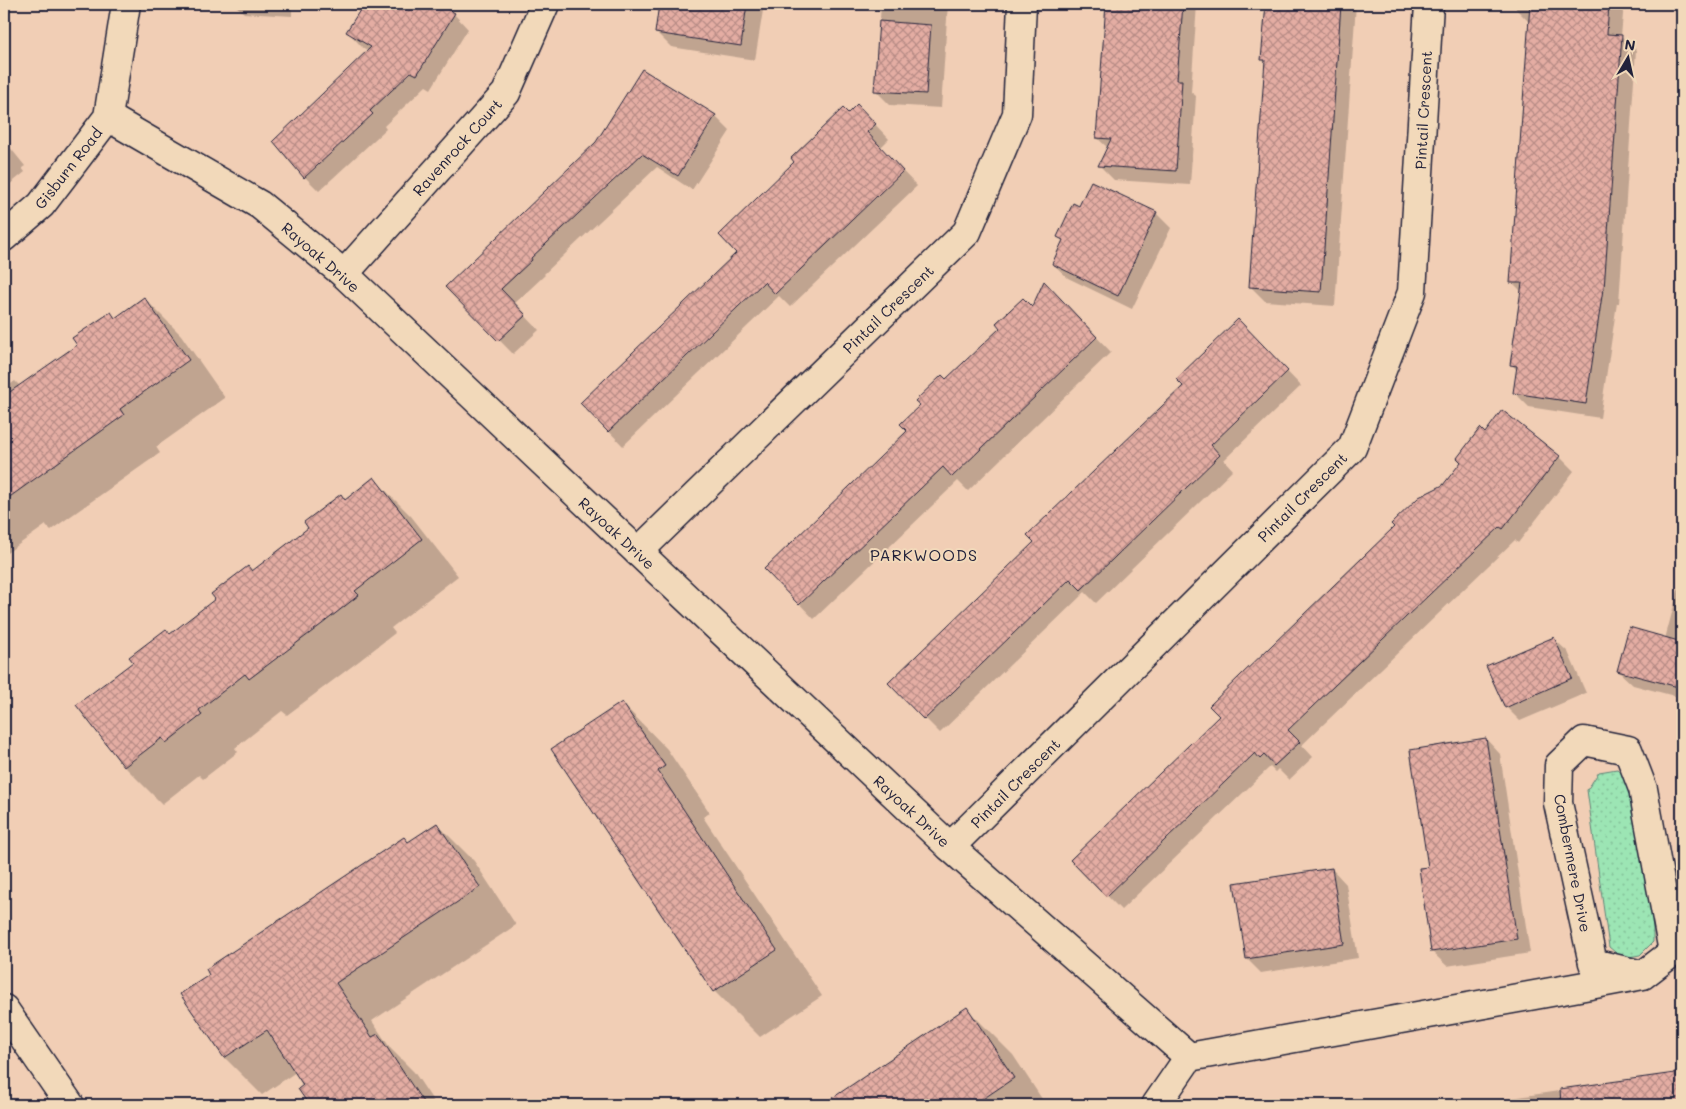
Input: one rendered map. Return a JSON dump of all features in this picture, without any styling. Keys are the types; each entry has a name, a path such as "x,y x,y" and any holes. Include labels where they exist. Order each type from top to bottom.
{"street":[{"path":"108,117 126,4"},
{"name":"Ravenrock Court","path":"344,274 506,93 545,4"},
{"name":"Pintail Crescent","path":"638,552 967,232 1017,114 1022,4"},
{"name":"Pintail Crescent","path":"950,847 1352,448 1412,292 1429,4"},
{"name":"Gisburn Road","path":"4,237 41,205 108,117"},
{"name":"Rayoak Drive","path":"108,117 260,204 344,274 950,847 1188,1057"},
{"name":"Combermere Drive","path":"1188,1057 1643,975 1673,952 1643,789 1628,750 1584,741 1559,765 1558,803 1593,963 1643,975"},
{"path":"6,1019 70,1105"},
{"path":"1156,1105 1188,1057"}],"green space":[{"path":"1617,769 1631,780 1653,923 1653,942 1640,955 1622,958 1609,947 1587,790 1599,772"}],"building":[{"path":"364,4 439,4 455,13 417,75 411,72 370,111 373,114 304,178 273,141 371,47 346,32"},
{"path":"659,4 747,4 741,46 655,33"},
{"path":"1106,4 1183,4 1177,80 1182,80 1176,171 1098,166 1111,139 1096,138"},
{"path":"1266,4 1341,4 1321,292 1249,287 1265,60 1261,60"},
{"path":"1530,4 1609,4 1607,34 1622,35 1604,289 1586,404 1513,393 1517,366 1510,365 1522,283 1510,283"},
{"path":"879,21 931,25 926,94 874,91"},
{"path":"642,69 716,115 678,176 642,154 531,258 532,260 501,289 526,315 498,341 445,287 596,142"},
{"path":"857,104 876,124 867,132 903,171 775,294 764,282 608,432 580,403 736,253 719,235 794,162 791,158 843,108 848,113"},
{"path":"1091,181 1157,212 1118,296 1052,264 1063,240 1057,237 1073,203 1079,206"},
{"path":"1044,281 1097,337 952,477 943,467 799,605 764,569 907,431 900,424 920,405 915,401 942,375 946,379 1000,328 996,323 1023,298 1032,307"},
{"path":"144,297 189,360 120,409 124,415 4,501 4,396 77,345 72,338 111,312 115,318"},
{"path":"1238,319 1288,371 1211,445 1220,455 1081,590 1070,579 924,720 888,683 1034,542 1027,535 1183,386 1176,379"},
{"path":"1502,410 1560,456 1503,529 1500,527 1288,730 1300,742 1274,766 1264,755 1260,759 1255,753 1106,897 1070,860 1219,716 1209,706 1394,527 1391,524 1419,497 1443,485 1461,462 1457,458 1480,428 1485,433"},
{"path":"374,477 422,539 355,591 359,595 322,624 249,679 245,674 199,710 202,715 166,743 162,738 124,767 76,705 133,662 129,657 166,629 170,634 215,599 211,594 248,566 252,571 308,528 304,522 341,494 345,500"},
{"path":"1629,627 1682,642 1682,688 1617,671"},
{"path":"1554,637 1572,678 1505,708 1486,666"},
{"path":"622,702 665,766 658,771 777,950 713,992 551,749"},
{"path":"1486,738 1517,939 1431,952 1419,868 1428,867 1410,750"},
{"path":"437,823 480,887 336,983 372,1037 378,1034 425,1105 309,1105 298,1089 303,1085 267,1030 224,1058 180,994 209,975 206,969 404,837 408,842"},
{"path":"1332,868 1344,944 1246,959 1234,883"},
{"path":"967,1007 1014,1078 974,1105 822,1105"},
{"path":"1682,1072 1682,1105 1561,1105 1560,1089"}],"district":[{"name":"PARKWOODS","path":"924,554"}]}
